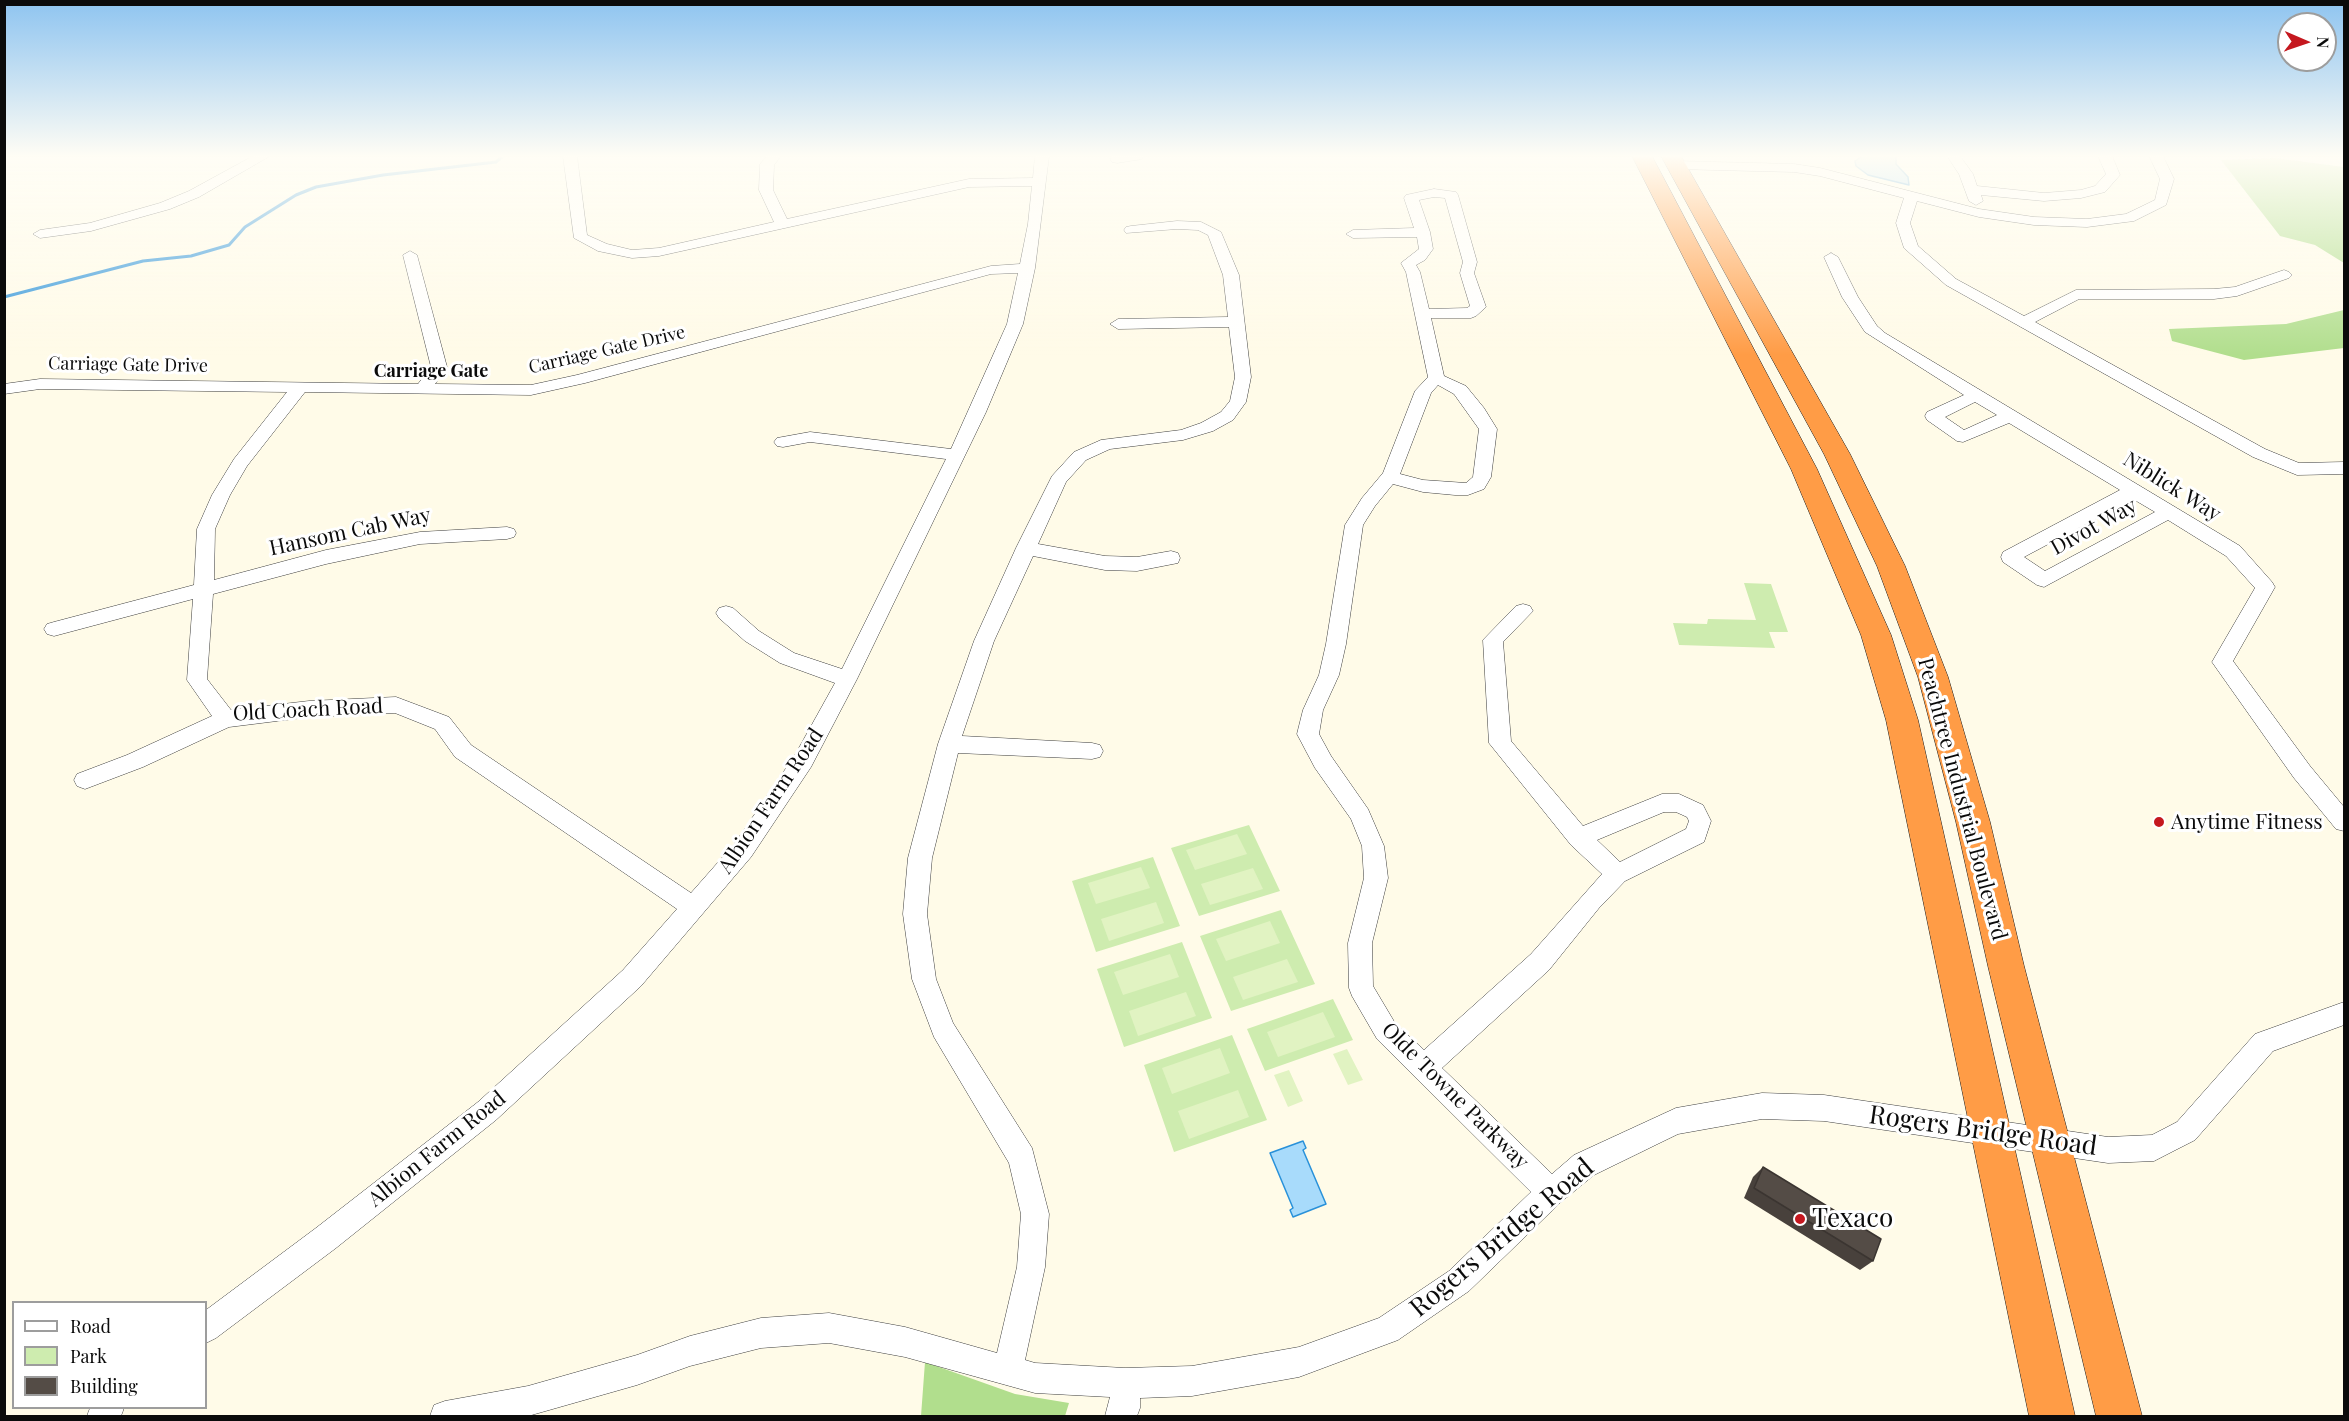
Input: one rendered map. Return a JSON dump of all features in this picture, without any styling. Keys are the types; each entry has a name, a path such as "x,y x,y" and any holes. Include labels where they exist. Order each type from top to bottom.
{"highway":[{"name":"Peachtree Industrial Boulevard","path":"1692,222 1837,541 1876,635 1902,720 2052,1416"},
{"name":"Peachtree Industrial Boulevard","path":"1700,222 1837,454 1891,566 1914,625 1944,712 1973,822 2119,1416"}],"street":[{"path":"40,234 92,227 108,222"},
{"path":"578,222 579,234 588,242 603,248 632,254 659,252 791,222"},
{"name":"Albion Farm Road","path":"207,1327 326,1238 487,1111 632,978 743,850 803,761 848,679 955,455 978,412 1015,324 1028,268 1034,222"},
{"path":"1390,477 1434,487 1468,489 1478,485 1482,477 1488,429 1460,390 1436,378 1413,272 1408,263 1420,257 1426,249 1420,222"},
{"path":"1422,314 1472,313 1478,307 1467,273 1470,262 1459,222"},
{"path":"1904,222 1911,248 1950,282 2259,453 2297,469 2344,468"},
{"path":"2069,222 2094,222"},
{"path":"1008,1371 1031,1267 1035,1214 1022,1158 943,1029 924,979 915,914 920,858 949,744 984,641 1058,480 1080,456 1107,444 1183,435 1207,427 1227,416 1238,402 1243,377 1231,275 1214,232 1201,226 1185,225 1131,230"},
{"path":"1353,234 1423,232"},
{"path":"410,255 439,367 423,389"},
{"name":"Niblick Way","path":"1831,257 1850,297 1871,329 2233,551 2265,587 2222,662 2302,772 2344,822"},
{"name":"Carriage Gate Drive","path":"4,389 40,384 531,390 569,382 991,270 1028,268"},
{"path":"2024,322 2076,295 2107,292 2214,294 2237,291 2284,275"},
{"path":"1118,324 1236,322"},
{"name":"Olde Towne Parkway","path":"1436,378 1423,391 1390,477 1368,502 1354,525 1329,675 1313,710 1308,734 1323,762 1360,815 1373,846 1376,878 1360,943 1360,988 1386,1031 1551,1192"},
{"name":"Old Coach Road","path":"300,387 240,463 221,495 206,530 197,680 226,719 309,709 396,705 442,723 463,751 694,908"},
{"path":"1976,395 1933,416 1963,436 2010,416"},
{"path":"783,442 810,437 955,455"},
{"name":"Divot Way","path":"2135,490 2010,557 2044,580 2170,511"},
{"name":"Hansom Cab Way","path":"54,629 326,556 420,538 507,533"},
{"path":"1025,548 1105,563 1137,564 1171,558"},
{"path":"1523,611 1493,640 1500,743 1579,838 1617,874"},
{"path":"726,613 752,636 787,658 848,679"},
{"path":"85,780 135,761 226,719"},
{"path":"949,744 1092,751"},
{"path":"1424,1067 1540,962 1617,874 1696,835 1700,821 1695,811 1679,803 1662,803 1579,838"},
{"name":"Rogers Bridge Road","path":"445,1416 528,1401 637,1370 690,1351 761,1333 829,1328 905,1342 1127,1406 1192,1381 1299,1362 1388,1330 1459,1281 1551,1192 1584,1165 1676,1121 1762,1106 1824,1108 2108,1150 2154,1148 2186,1131 2264,1042 2344,1014"}],"green space":[{"path":"2269,222 2344,222 2344,263 2315,245 2280,236"},
{"path":"2344,310 2344,348 2244,360 2172,341 2169,329 2286,324"},
{"path":"1744,583 1771,584 1788,632 1769,632 1775,648 1679,645 1673,623 1707,624 1708,619 1756,620"},
{"path":"1249,825 1280,891 1199,916 1171,848"},
{"path":"1237,834 1247,854 1195,870 1186,850"},
{"path":"1153,857 1180,926 1096,952 1072,881"},
{"path":"1141,867 1150,888 1096,904 1088,883"},
{"path":"1253,868 1263,889 1210,905 1201,884"},
{"path":"1156,902 1164,923 1109,941 1101,919"},
{"path":"1281,910 1315,984 1231,1011 1200,936"},
{"path":"1270,921 1280,943 1226,961 1216,939"},
{"path":"1182,942 1212,1018 1124,1047 1097,969"},
{"path":"1170,954 1179,977 1123,995 1114,972"},
{"path":"1287,959 1298,982 1243,1000 1233,977"},
{"path":"1186,992 1196,1016 1138,1036 1129,1011"},
{"path":"1333,999 1353,1040 1265,1071 1247,1029"},
{"path":"1323,1012 1335,1037 1278,1057 1267,1032"},
{"path":"1232,1035 1267,1120 1174,1152 1144,1065"},
{"path":"1220,1048 1230,1073 1172,1094 1162,1068"},
{"path":"1347,1049 1363,1080 1348,1085 1333,1054"},
{"path":"1289,1070 1303,1101 1288,1107 1274,1075"},
{"path":"1238,1090 1249,1117 1189,1139 1178,1111"},
{"path":"925,1362 1015,1394 1069,1403 1065,1416 921,1416"}],"water":[{"path":"1303,1141 1306,1148 1303,1150 1326,1204 1293,1217 1290,1210 1293,1208 1270,1153"}],"building":[{"path":"1763,1167 1881,1239 1873,1261 1754,1188"}],"waterway":[{"path":"4,297 143,261 191,256 229,245 245,227 252,222"}],"place":[{"name":"Anytime Fitness","path":"2159,822"},
{"name":"Texaco","path":"1800,1219"}],"district":[{"name":"Carriage Gate","path":"431,371"}]}
